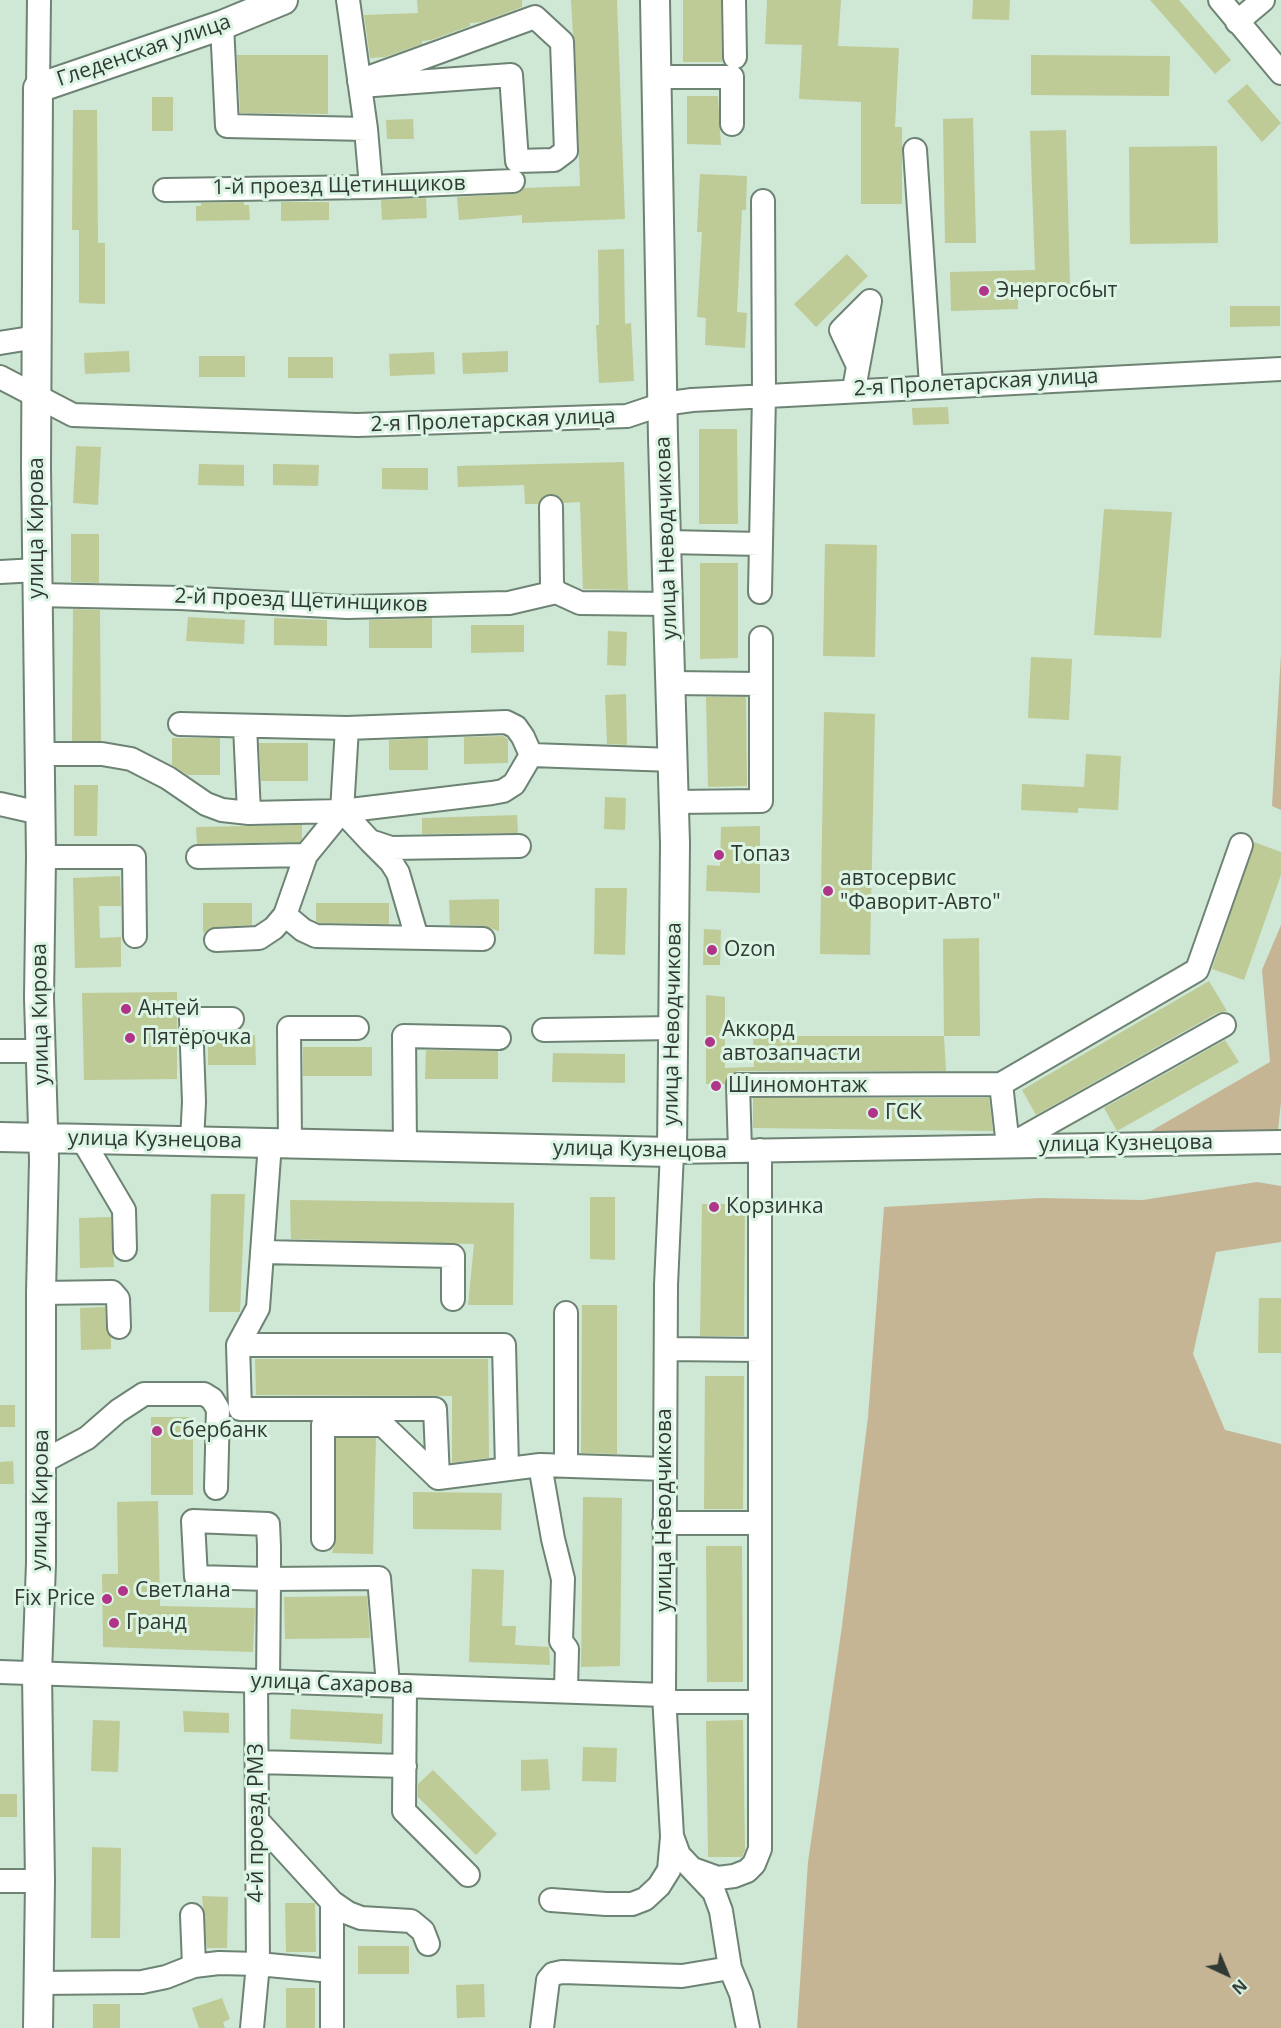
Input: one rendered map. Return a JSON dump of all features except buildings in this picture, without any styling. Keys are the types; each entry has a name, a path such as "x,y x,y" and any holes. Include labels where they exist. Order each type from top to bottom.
{"main road":[{"name":"Гледенская улица","path":"38,88 222,25 283,0"},
{"name":"улица Неводчикова","path":"655,0 663,404 675,802 672,1152"},
{"name":"улица Кирова","path":"38,88 35,222 38,396 37,583 44,1137 41,1293 42,1462 37,1674 40,1881 38,2028"},
{"name":"улица Кузнецова","path":"0,1137 672,1152"}],"street":[{"name":"улица Кирова","path":"38,88 39,0"},
{"path":"348,0 366,129 371,187"},
{"path":"734,0 735,57"},
{"path":"1220,0 1281,73"},
{"path":"1237,22 1263,0"},
{"path":"535,17 562,42 566,151 554,160 517,161 511,75 360,84 535,17"},
{"path":"222,25 227,126 366,129"},
{"path":"656,77 732,77 732,124"},
{"path":"915,150 931,385"},
{"name":"1-й проезд Щетинщиков","path":"165,190 371,187 513,181"},
{"path":"760,592 764,395 763,201"},
{"path":"0,343 37,337"},
{"path":"854,389 858,366"},
{"name":"2-я Пролетарская улица","path":"0,376 73,416 357,425 627,416 663,404 764,395 1281,369"},
{"path":"551,507 552,585 556,592 580,603 669,604"},
{"path":"667,542 761,544"},
{"name":"2-й проезд Щетинщиков","path":"0,572 37,583 180,598 346,607 509,603 556,592"},
{"path":"675,802 761,801 761,638"},
{"path":"671,683 761,684"},
{"path":"180,724 347,728 506,722 516,727 531,756"},
{"path":"245,726 249,813"},
{"path":"216,940 259,938 274,928 285,915 306,855 342,811 347,728"},
{"path":"40,754 102,754 131,759 168,778 206,804 222,810 249,813 342,811 504,791 514,784 531,756"},
{"path":"531,756 673,760"},
{"path":"0,804 40,813"},
{"path":"342,811 391,862 398,873 417,938"},
{"path":"370,841 391,848 412,849 519,846"},
{"path":"690,1868 718,1878 734,1876 747,1871 758,1857 760,1350 750,1151 738,1085 1001,1084 1197,970 1241,845"},
{"path":"198,857 306,855"},
{"path":"41,857 134,857 135,936"},
{"path":"285,915 303,930 316,936 483,939"},
{"path":"192,1141 194,1102 191,1019 232,1019"},
{"path":"1001,1084 1008,1146 1224,1025"},
{"path":"357,1028 289,1029 280,1143 262,1252 258,1308 238,1345 240,1409 435,1409 438,1478"},
{"path":"544,1030 674,1028"},
{"path":"405,1146 404,1036 499,1038"},
{"path":"0,1051 42,1051"},
{"path":"82,1139 124,1210 125,1249"},
{"name":"улица Кузнецова","path":"672,1152 1281,1142"},
{"name":"улица Неводчикова","path":"672,1152 664,1469 664,1698 672,1836 679,1855 714,1892 721,1911 730,1968 741,1994 748,2028"},
{"path":"262,1252 453,1256 453,1299"},
{"path":"41,1293 112,1292 118,1299 119,1327"},
{"path":"566,1313 566,1466"},
{"path":"238,1345 504,1345 507,1468"},
{"path":"666,1349 760,1350"},
{"path":"42,1462 87,1438 118,1411 144,1394 204,1394 212,1399 218,1409 216,1488"},
{"path":"322,1539 323,1425 383,1425 438,1478"},
{"path":"438,1478 540,1465 664,1469"},
{"path":"540,1465 553,1539 563,1579 561,1641 567,1649 566,1689"},
{"path":"664,1523 760,1523"},
{"name":"4-й проезд РМЗ","path":"252,2028 258,1964 257,1762 269,1579 379,1578 397,1686"},
{"name":"улица Сахарова","path":"0,1672 262,1682 566,1689 664,1698 760,1702"},
{"path":"397,1686 405,1766 404,1811 468,1875"},
{"path":"257,1762 405,1766"},
{"path":"257,1820 332,1902 348,1913 361,1918 411,1921 423,1931 428,1944"},
{"path":"551,1900 632,1904 645,1899 659,1886 669,1870 672,1836"},
{"path":"0,1881 40,1881"},
{"path":"332,1902 332,2028"},
{"path":"192,1915 194,1966"},
{"path":"39,1983 141,1982 166,1977 194,1966 258,1964 332,1971"},
{"path":"542,2028 548,1980 553,1974 562,1972 682,1977 730,1968"}],"shaded area":[{"path":"1281,654 1281,810 1272,806"},
{"path":"1281,925 1281,1102 1278,1130 1139,1138 1270,1062 1262,970"},
{"path":"1257,1182 1281,1186 1281,1242 1216,1252 1193,1354 1225,1430 1281,1444 1281,2028 797,2028 808,1862 842,1626 868,1417 884,1207 1040,1198 1143,1200"}],"place":[{"name":"Энергосбыт","path":"984,291"},
{"name":"Топаз","path":"719,855"},
{"name":"автосервис \"Фаворит-Авто\"","path":"828,891"},
{"name":"Ozon","path":"712,950"},
{"name":"Антей","path":"126,1009"},
{"name":"Пятёрочка","path":"130,1038"},
{"name":"Аккорд автозапчасти","path":"710,1042"},
{"name":"Шиномонтаж","path":"716,1086"},
{"name":"ГСК","path":"873,1113"},
{"name":"Корзинка","path":"714,1207"},
{"name":"Сбербанк","path":"157,1431"},
{"name":"Светлана","path":"123,1591"},
{"name":"Fix Price","path":"107,1599"},
{"name":"Гранд","path":"114,1623"}]}
